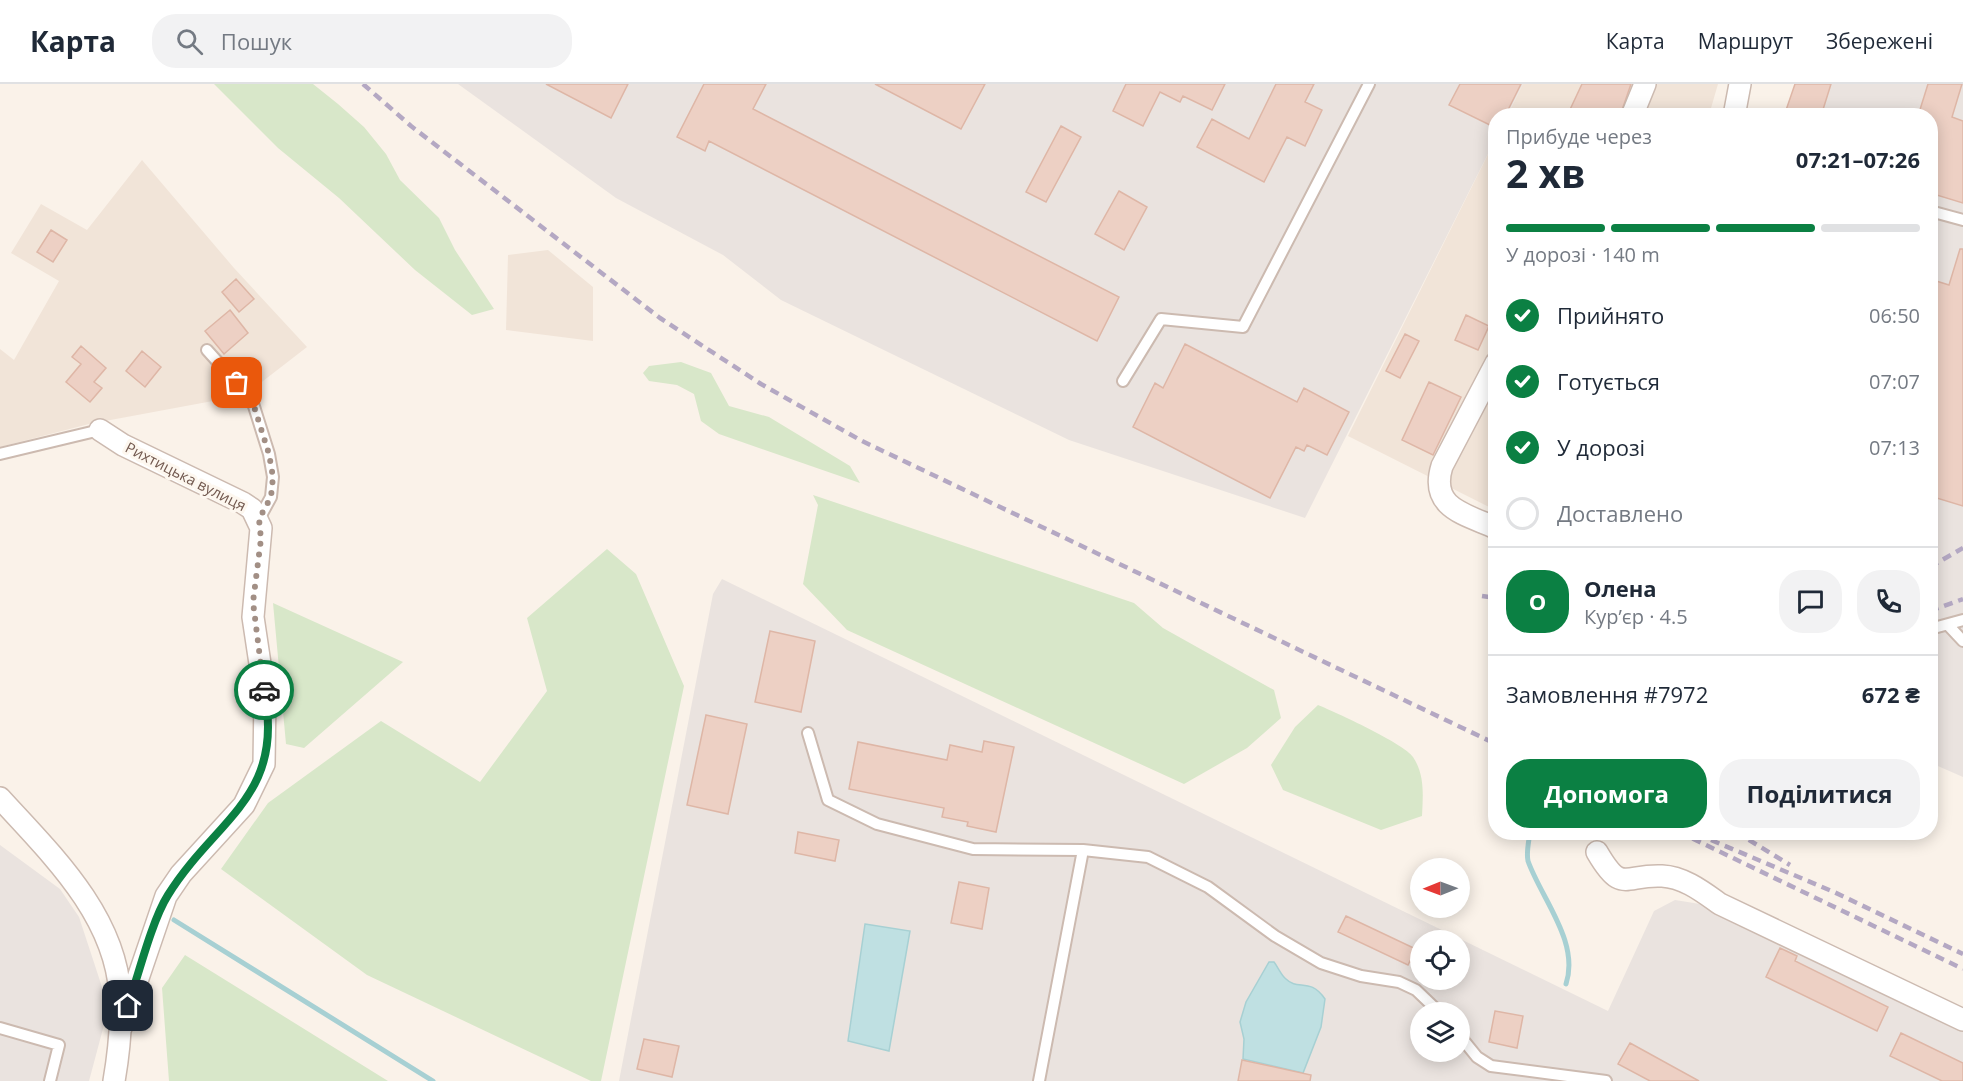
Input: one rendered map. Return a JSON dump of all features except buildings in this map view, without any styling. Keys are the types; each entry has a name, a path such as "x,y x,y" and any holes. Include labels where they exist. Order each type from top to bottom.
{"street":[{"path":"1636,108 1646,84"},
{"path":"1736,108 1740,84"},
{"path":"1488,378 1442,466 1437,481 1441,495 1448,506 1488,524"},
{"name":"Рихтицька вулиця","path":"100,430 123,445 252,509 259,519 261,539 253,617 265,696 264,764 244,805 181,874 166,896 121,1028"},
{"path":"0,798 58,861 89,905 112,957 120,991 121,1028 114,1081"},
{"path":"1597,852 1608,871 1626,881 1663,876 1692,884 1720,904 1963,1020"}],"lane":[{"path":"1123,381 1161,319 1243,327 1369,84"},
{"path":"1938,213 1963,220"},
{"path":"207,350 252,400 269,454 273,477 271,497 259,519"},
{"path":"0,453 100,430"},
{"path":"1938,627 1963,620"},
{"path":"1948,625 1963,641"},
{"path":"808,733 828,800 877,824 973,849 1083,850 1148,857 1208,887 1275,936 1322,963 1361,976 1399,982 1416,990 1429,1002"},
{"path":"1039,1081 1083,850"},
{"path":"0,1028 59,1045 50,1081"},
{"path":"1470,1048 1477,1057 1491,1066 1606,1081"}],"shaded area":[{"path":"458,84 1523,84 1511,108 1488,108 1488,154 1305,518 1069,440 781,300 723,255 616,198"},
{"path":"1523,84 1718,84 1711,108 1511,108"},
{"path":"1795,84 1963,84 1963,777 1938,766 1938,108 1787,108"},
{"path":"1488,154 1488,506 1348,436"},
{"path":"142,160 234,268 307,347 245,395 89,424 0,447 0,349 14,360 59,281 11,253 41,204 87,230"},
{"path":"548,250 593,287 593,341 506,330 508,255"},
{"path":"722,579 1410,914 1410,918 1417,918 1442,930 1410,930 1410,990 1470,990 1470,944 1608,1011 1654,911 1675,900 1700,904 1963,1029 1963,1081 619,1081 713,594"},
{"path":"0,845 60,889 79,917 102,987 104,1025 89,1081 0,1081"}],"green space":[{"path":"214,84 313,84 338,104 364,127 386,154 400,180 439,218 455,250 494,309 472,315 415,270 339,198 278,148"},
{"path":"681,362 711,373 729,406 769,417 850,466 860,483 719,434 701,421 694,394 677,385 649,381 643,373 649,366"},
{"path":"813,495 1134,603 1163,628 1274,690 1281,718 1247,748 1184,784 847,630 803,584 818,505"},
{"path":"607,549 636,574 684,686 601,1081 591,1081 367,975 221,869 268,803 381,721 480,782 547,691 527,618"},
{"path":"273,603 403,662 304,748 286,744"},
{"path":"1318,705 1397,744 1413,757 1420,771 1423,793 1422,816 1381,830 1283,790 1271,765 1295,727"},
{"path":"185,955 388,1081 169,1081 162,988"}],"water":[{"path":"865,924 910,931 889,1051 848,1041"},
{"path":"1269,962 1274,962 1291,982 1314,988 1325,999 1321,1027 1303,1073 1243,1059 1244,1039 1240,1022 1246,1002"}],"waterway":[{"path":"1529,840 1528,861 1564,936 1569,968 1566,984"},
{"path":"174,920 433,1081"}],"railway":[{"path":"363,84 411,126 660,318 761,384 862,441 1488,740"},
{"path":"1938,562 1963,548"},
{"path":"1482,596 1488,597"},
{"path":"1938,608 1963,599"},
{"path":"1696,840 1963,969"},
{"path":"1711,840 1834,892 1963,954"},
{"path":"1749,840 1790,865"}],"way so far":[{"path":"237,383 252,400 269,454 273,477 271,497 259,519 261,539 253,602 253,617 264,690"}],"route":[{"path":"128,1006 166,896 181,874 244,805 264,764 266,730 264,690"}]}
